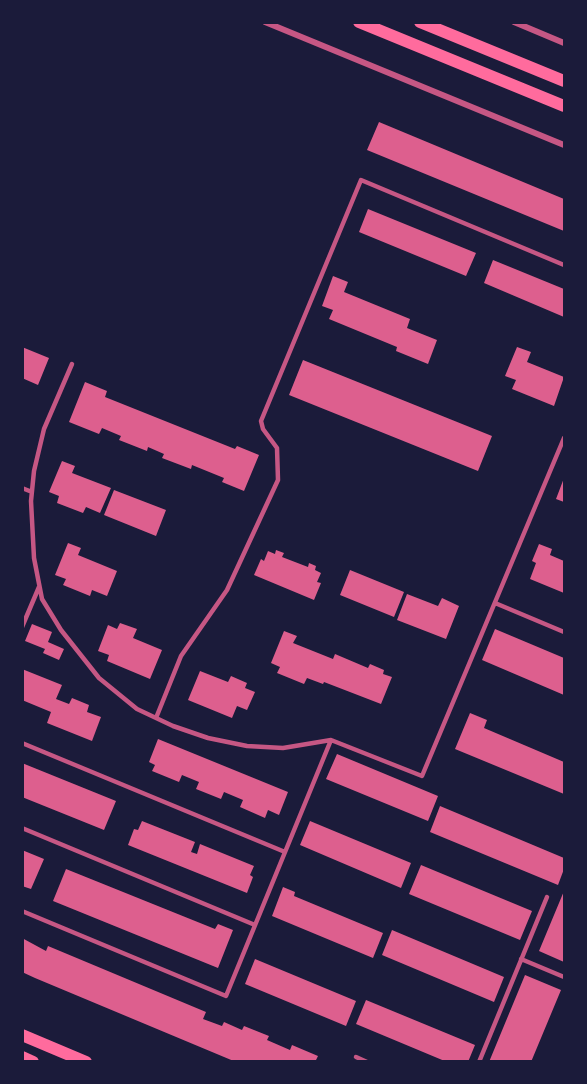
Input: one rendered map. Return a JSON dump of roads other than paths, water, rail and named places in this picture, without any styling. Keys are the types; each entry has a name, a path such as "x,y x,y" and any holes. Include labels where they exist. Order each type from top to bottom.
{"main road":[{"path":"360,22 564,106"},
{"path":"420,22 435,25 564,81"},
{"path":"22,1035 86,1062"},
{"path":"22,1057 33,1062"}],"street":[{"path":"265,22 564,145"},
{"path":"514,22 564,43"}],"lane":[{"path":"156,718 181,656 226,590 278,480 277,448 263,429 261,421 361,180 564,264"},
{"path":"72,364 44,429 32,492 34,558 42,599 61,630 99,678 119,696 156,718 208,738 247,746 283,748 332,740 422,776 564,438"},
{"path":"22,488 32,492"},
{"path":"22,627 39,587"},
{"path":"495,603 564,632"},
{"path":"22,911 226,996 332,740"},
{"path":"22,743 285,852"},
{"path":"22,828 255,925"},
{"path":"479,1062 547,897"},
{"path":"521,959 564,977"},
{"path":"356,1057 367,1062"}]}
